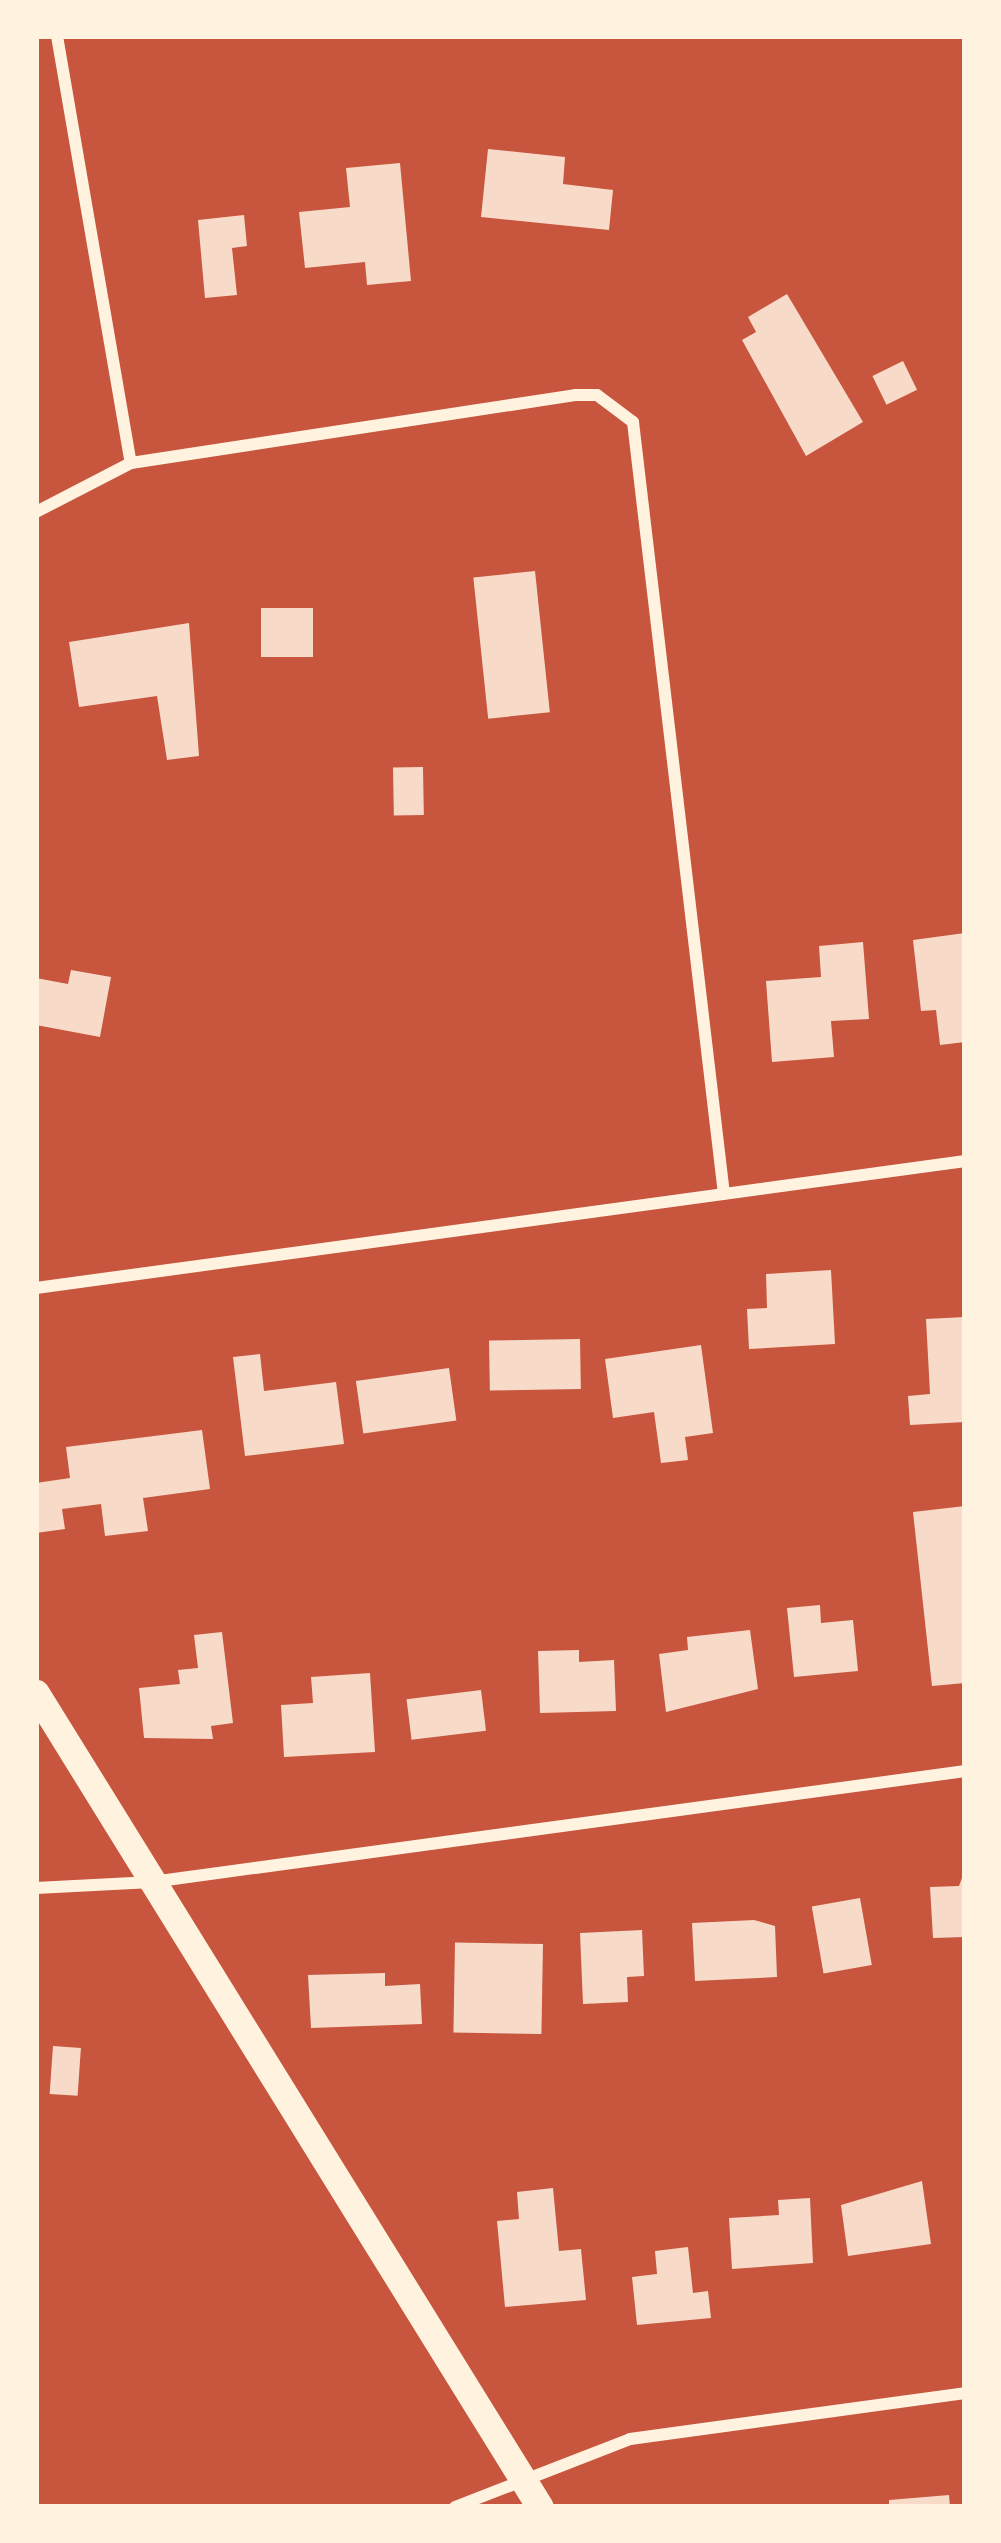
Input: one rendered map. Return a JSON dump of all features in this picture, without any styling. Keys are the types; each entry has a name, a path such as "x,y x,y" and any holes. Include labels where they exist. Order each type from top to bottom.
{"highway":[{"path":"36,1693 540,2507"}],"street":[{"path":"57,36 131,463"},
{"path":"36,512 131,463 575,395 597,395 633,422 724,1194"},
{"path":"36,1288 965,1161"},
{"path":"36,1888 152,1882 965,1771"},
{"path":"454,2507 522,2477 684,2428 965,2393"}],"building":[{"path":"488,149 565,157 563,184 613,190 609,230 481,217"},
{"path":"400,163 411,281 367,285 365,262 305,268 299,212 350,207 346,168"},
{"path":"244,215 247,246 232,248 237,295 205,298 198,220"},
{"path":"787,294 863,422 806,456 742,340 756,332 748,317"},
{"path":"903,361 917,390 886,405 872,376"},
{"path":"535,571 550,712 488,719 473,577"},
{"path":"261,608 313,608 313,657 261,657"},
{"path":"189,623 199,756 167,760 157,696 79,707 69,642"},
{"path":"423,767 424,815 394,816 393,768"},
{"path":"965,933 965,1042 940,1045 936,1010 921,1011 913,940"},
{"path":"863,942 869,1019 831,1021 834,1057 772,1062 766,981 821,977 819,946"},
{"path":"71,970 111,977 100,1037 36,1025 36,978 68,984"},
{"path":"831,1270 835,1344 749,1349 747,1309 767,1308 766,1274"},
{"path":"965,1317 965,1422 910,1425 908,1396 930,1394 926,1319"},
{"path":"580,1339 581,1389 490,1391 489,1341"},
{"path":"701,1345 713,1433 685,1437 688,1460 661,1463 654,1412 613,1418 605,1359"},
{"path":"260,1354 264,1391 336,1382 344,1444 245,1456 233,1357"},
{"path":"449,1368 456,1420 363,1434 356,1381"},
{"path":"202,1430 210,1489 143,1498 148,1531 105,1536 101,1504 62,1509 65,1529 36,1533 36,1483 70,1478 66,1447"},
{"path":"965,1506 965,1683 932,1686 913,1512"},
{"path":"820,1605 821,1623 853,1620 858,1671 794,1677 787,1608"},
{"path":"750,1630 758,1689 666,1712 659,1654 688,1650 687,1637"},
{"path":"222,1632 233,1723 211,1726 213,1739 144,1738 139,1688 180,1684 178,1670 198,1668 194,1635"},
{"path":"579,1650 579,1662 614,1660 616,1711 540,1713 538,1651"},
{"path":"370,1673 375,1752 284,1757 281,1705 313,1703 311,1677"},
{"path":"481,1690 486,1731 412,1740 407,1699"},
{"path":"965,1870 965,1937 933,1938 930,1887 959,1886"},
{"path":"860,1898 872,1965 824,1973 812,1907"},
{"path":"754,1920 775,1926 777,1977 695,1981 692,1923"},
{"path":"642,1930 644,1976 627,1977 628,2002 583,2004 580,1933"},
{"path":"455,1942 543,1944 541,2034 453,2032"},
{"path":"385,1973 385,1986 420,1984 422,2024 311,2028 308,1975"},
{"path":"53,2046 81,2048 78,2096 50,2094"},
{"path":"922,2181 931,2244 848,2256 841,2205"},
{"path":"553,2188 559,2251 581,2249 586,2300 505,2307 497,2221 519,2219 517,2192"},
{"path":"810,2198 813,2263 732,2269 729,2218 779,2215 778,2200"},
{"path":"688,2247 693,2293 708,2291 711,2318 637,2325 632,2277 657,2274 655,2251"},
{"path":"949,2495 950,2507 889,2507 889,2500"}]}
